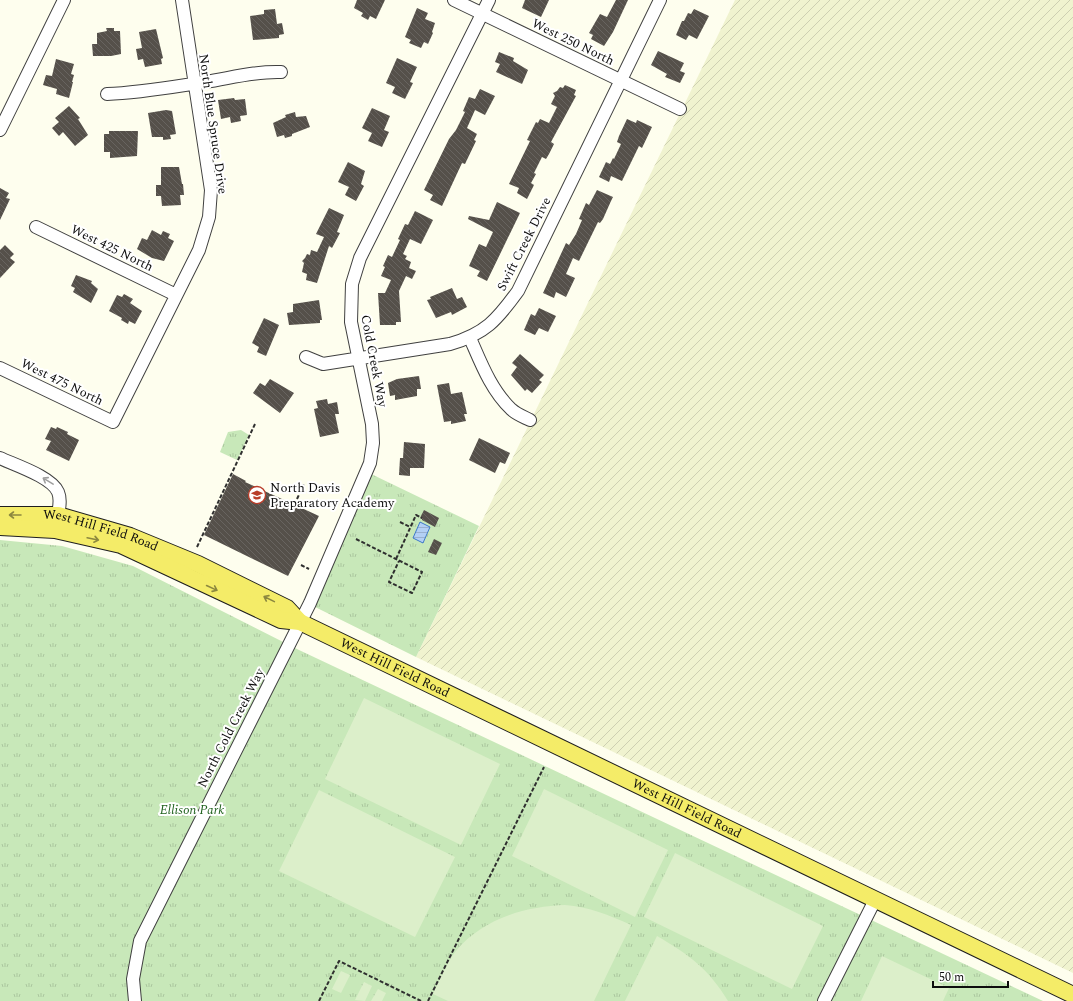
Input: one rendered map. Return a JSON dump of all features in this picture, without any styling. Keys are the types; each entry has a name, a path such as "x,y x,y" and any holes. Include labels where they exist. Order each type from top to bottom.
{"main road":[{"name":"West Hill Field Road","path":"0,515 56,523 121,545 281,620 300,622 1073,995"},
{"name":"West Hill Field Road","path":"0,527 56,523"}],"street":[{"path":"0,130 64,0"},
{"name":"North Blue Spruce Drive","path":"113,422 199,250 209,217 211,190 182,0"},
{"name":"West 250 North","path":"454,0 680,110"},
{"name":"Cold Creek Way","path":"310,603 370,463 373,443 372,424 350,322 352,284 360,258 489,0"},
{"name":"Swift Creek Drive","path":"306,357 323,364 450,344 470,338 489,326 504,310 518,291 660,0"},
{"path":"106,94 128,93 261,71 281,72"},
{"name":"West 425 North","path":"36,227 176,295"},
{"path":"470,338 509,415 530,420"},
{"name":"West 475 North","path":"0,368 113,422"},
{"path":"0,458 53,483 59,493 56,523"},
{"name":"North Cold Creek Way","path":"135,1001 133,979 140,941 310,603"},
{"path":"824,1001 875,900"}],"path":[{"path":"197,547 255,424"},
{"path":"297,499 304,484"},
{"path":"356,539 398,560 422,572 412,593 388,582 398,560 407,537 407,533 416,515 422,518"},
{"path":"400,522 410,527"},
{"path":"301,565 309,569"},
{"path":"428,1001 544,768"},
{"path":"320,1001 339,961 421,1001"}],"green space":[{"path":"735,0 1073,0 1073,973 416,657"},
{"path":"241,430 249,435 237,460 220,452 228,432"},
{"path":"367,472 479,526 416,657 309,604"},
{"name":"Ellison Park","path":"0,540 62,546 133,566 299,650 1043,1001 0,1001"},
{"path":"364,698 500,764 461,845 325,779"},
{"path":"544,789 668,850 635,917 512,856"},
{"path":"319,790 455,857 415,937 279,871"},
{"path":"675,853 823,926 792,989 644,917"},
{"path":"565,905 599,912 631,925 594,1001 448,1001 433,994 443,971 452,956 479,930 506,916 535,908"},
{"path":"657,936 697,963 713,980 728,1001 625,1001"},
{"path":"882,956 949,988 943,1001 861,1001"},
{"path":"341,971 350,975 341,993 332,989"},
{"path":"364,982 372,986 365,1001 355,1000"},
{"path":"378,989 386,993 382,1001 371,1001"}],"water":[{"path":"420,522 430,527 423,543 413,538"}],"building":[{"path":"357,0 385,0 376,19 370,16 368,20 361,16 363,13 354,8"},
{"path":"525,0 549,0 541,17 522,8"},
{"path":"616,0 628,0 613,32 604,46 591,39 593,35 589,33 600,14 607,17"},
{"path":"417,8 428,13 425,19 435,23 433,33 428,44 424,42 421,48 409,43 411,40 405,37"},
{"path":"275,9 277,24 282,23 284,34 279,35 279,38 253,40 250,16 264,14 264,10"},
{"path":"694,9 709,16 697,39 689,35 686,40 676,35 682,21 684,21 688,13 691,14"},
{"path":"106,28 114,28 114,31 120,31 121,54 111,56 93,56 92,44 97,44 97,33 107,31"},
{"path":"156,29 163,58 161,59 162,64 145,67 143,59 138,60 136,49 142,48 139,32"},
{"path":"658,51 684,63 680,71 685,73 680,83 665,77 667,74 651,65"},
{"path":"499,52 514,58 513,61 528,70 522,84 496,72 500,64 495,62"},
{"path":"397,58 417,67 410,82 413,83 405,99 392,93 395,87 386,83"},
{"path":"56,59 74,64 71,74 74,75 73,82 69,98 56,94 57,89 43,85 46,75 52,76"},
{"path":"565,85 576,90 574,95 576,96 551,142 554,144 549,154 546,159 542,157 534,173 536,174 531,183 534,185 527,199 517,193 519,188 509,184 530,141 527,140 536,122 538,123 540,119 549,123 557,107 551,104 555,96 553,93 560,87 563,88"},
{"path":"480,89 495,96 485,115 475,110 467,128 477,134 474,140 476,141 465,164 462,163 442,206 430,200 433,195 424,190 449,139 456,130 465,112 463,111 469,97 475,99"},
{"path":"234,98 235,100 245,99 247,115 240,116 241,121 231,123 230,117 221,119 218,100"},
{"path":"69,106 80,118 78,119 88,135 75,146 63,132 59,136 52,128 59,122 55,118"},
{"path":"372,108 390,116 384,130 389,132 382,147 368,141 372,133 362,128"},
{"path":"166,110 172,111 176,134 170,135 171,139 163,140 163,137 152,137 148,113"},
{"path":"295,112 296,117 306,116 310,127 292,134 292,136 285,138 284,135 277,137 273,123 286,117 285,115"},
{"path":"627,119 636,123 637,120 652,127 642,148 639,146 622,181 611,176 609,182 599,177 606,162 610,164 613,158 614,159 621,144 617,142"},
{"path":"109,131 138,131 137,156 110,158 110,152 104,152 104,134 109,134"},
{"path":"348,162 365,171 361,184 364,186 356,201 345,195 349,187 338,182"},
{"path":"161,167 179,167 184,195 180,195 181,205 162,206 161,196 156,196 156,185 161,185"},
{"path":"0,188 9,193 6,198 10,199 0,220"},
{"path":"597,190 613,197 603,219 600,223 598,222 579,261 573,258 566,274 575,278 566,297 556,292 554,298 543,293 566,243 569,245 576,234 582,220 579,219 586,203 589,205"},
{"path":"497,202 520,213 487,281 477,276 480,271 469,266 479,244 486,247 493,232 468,219 469,216 489,220"},
{"path":"329,208 344,215 337,232 340,233 332,248 329,246 317,283 306,280 307,274 302,272 304,263 302,261 307,254 310,255 311,250 317,252 324,237 316,234"},
{"path":"415,211 433,220 421,244 410,239 403,254 407,256 405,259 411,262 409,268 416,271 412,279 406,276 399,291 401,322 396,322 396,325 380,325 378,293 385,293 391,280 381,276 385,267 383,266 388,255 392,257 400,240 398,239 405,224 408,225"},
{"path":"152,230 161,235 163,231 170,234 168,238 174,241 164,261 152,258 137,249 142,238 147,240"},
{"path":"5,245 14,254 10,258 15,262 0,278 0,250"},
{"path":"76,275 92,281 91,283 98,289 91,303 73,292 75,288 71,286"},
{"path":"452,288 457,299 462,297 467,307 452,315 451,312 436,318 427,300 431,299 430,297"},
{"path":"124,294 133,299 130,303 142,311 135,324 129,321 128,324 121,320 122,318 109,311 117,295 122,297"},
{"path":"319,300 322,320 320,320 320,323 289,325 287,313 293,312 293,304"},
{"path":"539,308 556,316 548,332 539,328 535,335 524,330 531,314 535,316"},
{"path":"264,318 279,325 266,356 257,352 259,347 252,343"},
{"path":"520,354 544,375 539,380 542,382 532,393 527,389 525,391 511,375 517,367 512,363"},
{"path":"419,376 421,389 417,389 417,396 395,400 395,395 390,396 388,383 397,379"},
{"path":"270,379 294,393 280,413 253,393 260,383 265,386"},
{"path":"449,383 451,394 462,392 467,414 464,414 466,421 451,424 451,421 444,422 437,385"},
{"path":"327,399 328,404 337,402 339,414 335,414 339,433 320,437 314,409 318,408 316,401"},
{"path":"51,427 56,429 57,427 68,432 67,434 79,440 69,461 46,450 51,441 45,439"},
{"path":"479,438 510,453 505,464 500,462 495,473 469,460"},
{"path":"404,442 425,444 424,468 410,468 410,476 399,475 400,458 403,458"},
{"name":"North Davis Preparatory Academy","path":"233,474 246,481 245,482 319,516 288,576 204,535"},
{"path":"424,510 439,518 435,527 420,518"},
{"path":"434,539 442,543 436,555 428,552"}],"place":[{"name":"North Davis Preparatory Academy","path":"257,495"}]}
